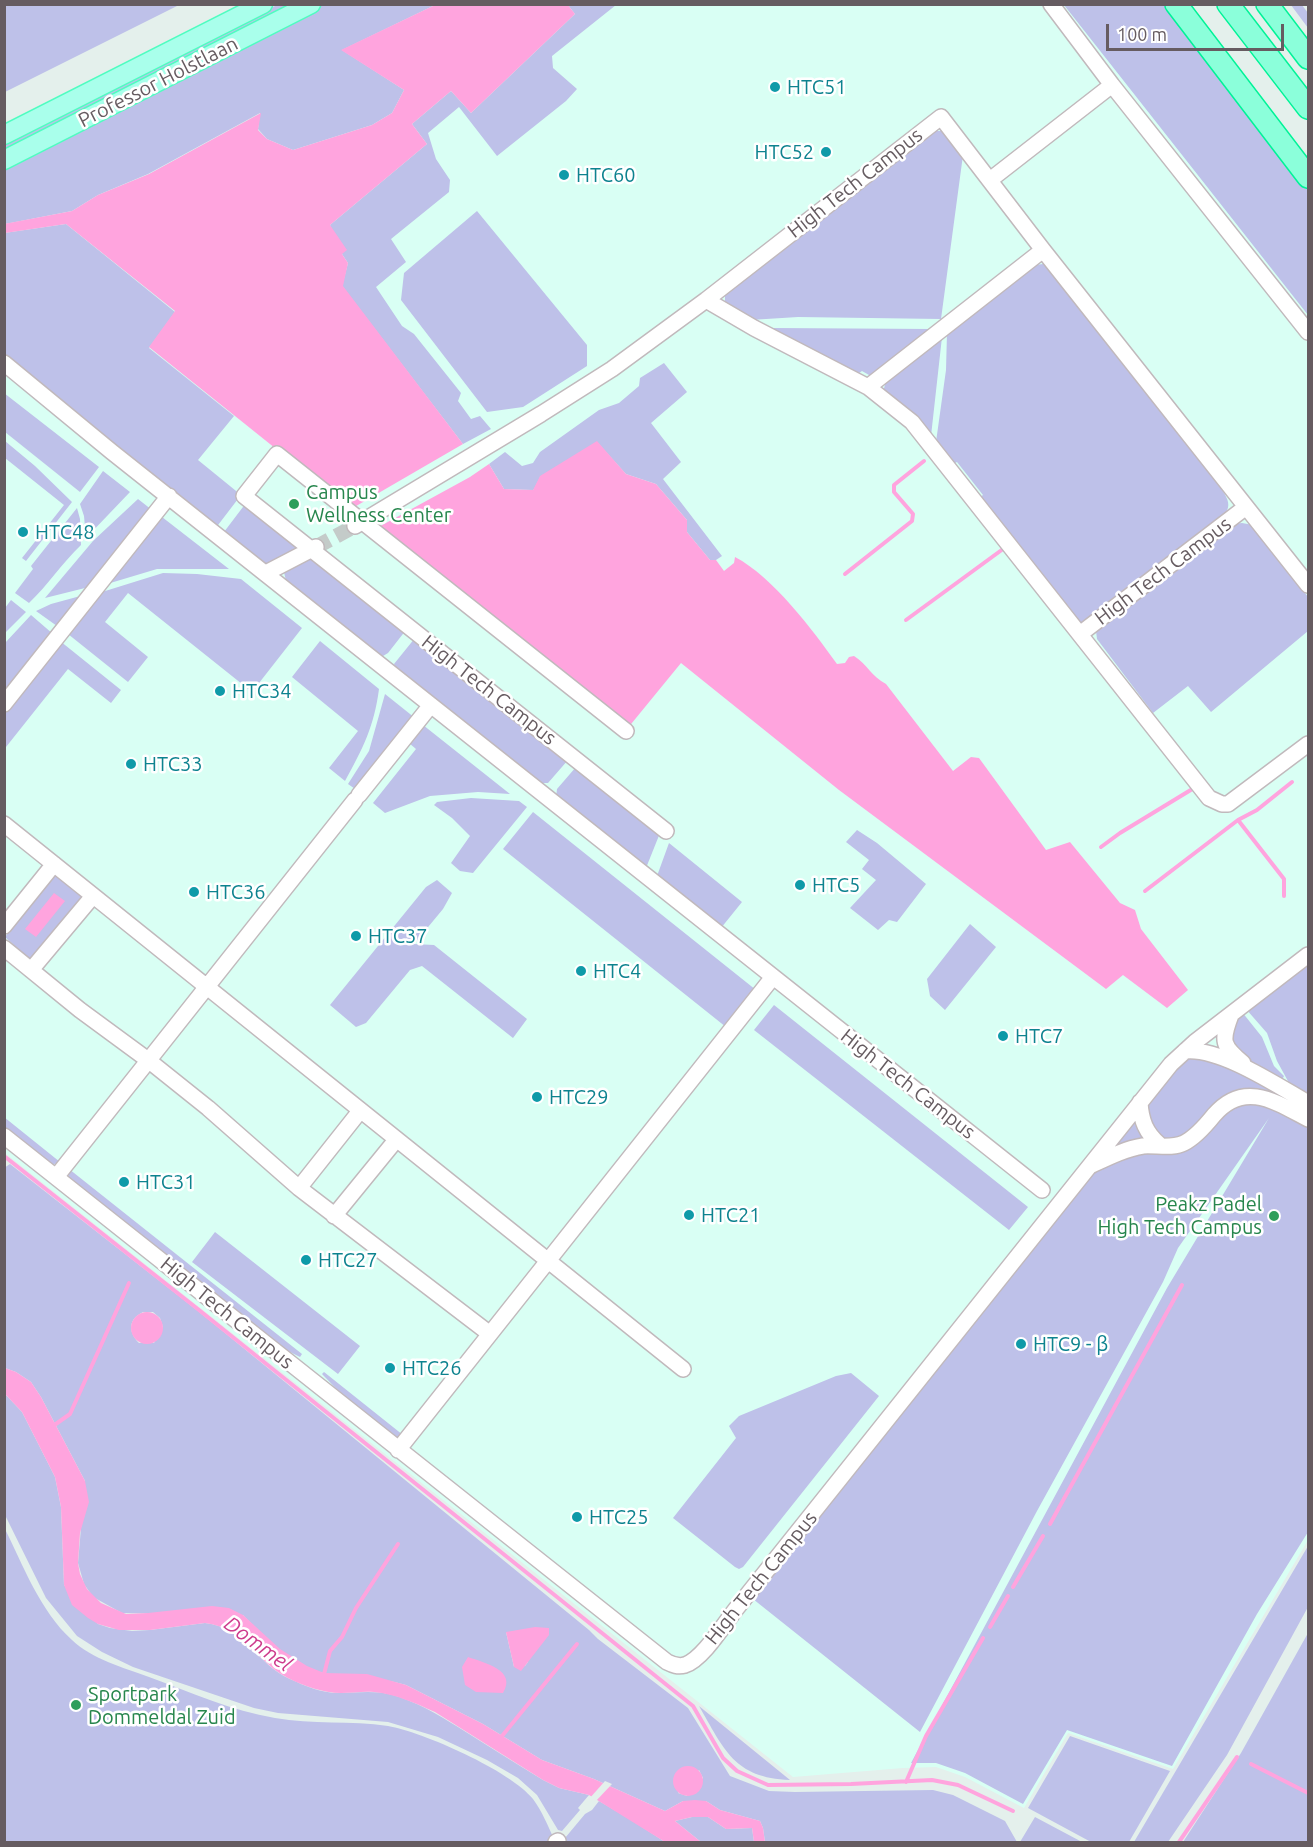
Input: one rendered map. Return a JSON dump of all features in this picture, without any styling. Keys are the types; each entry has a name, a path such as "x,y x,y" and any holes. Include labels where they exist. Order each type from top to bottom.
{"highway":[{"path":"1176,4 1308,177"},
{"path":"1228,4 1308,108"},
{"path":"1267,4 1308,58"}],"main road":[{"name":"Professor Holstlaan","path":"4,135 263,4"},
{"name":"Professor Holstlaan","path":"4,160 311,4"}],"street":[{"path":"1051,4 1112,85 1308,332"},
{"path":"990,180 1112,85"},
{"name":"High Tech Campus","path":"358,524 578,391 664,332 941,117 1043,250 1308,585"},
{"path":"868,387 1043,250"},
{"name":"High Tech Campus","path":"706,300 754,328 868,387 912,422 1204,791 1215,801 1228,804 1234,801 1308,744"},
{"name":"High Tech Campus","path":"4,363 1050,1196"},
{"name":"High Tech Campus","path":"626,731 358,524 277,454 244,496 314,548 666,831"},
{"path":"4,704 169,496"},
{"name":"High Tech Campus","path":"1080,634 1246,507"},
{"path":"266,573 314,548"},
{"path":"56,1177 431,705"},
{"path":"4,824 683,1369"},
{"path":"4,926 54,864"},
{"path":"31,970 93,896"},
{"path":"4,948 80,1010 208,1108 334,1216 490,1334"},
{"name":"High Tech Campus","path":"1087,1168 1171,1064 1308,955"},
{"path":"398,1450 773,977"},
{"path":"1231,1016 1224,1034 1226,1046 1253,1071"},
{"path":"1185,1051 1208,1052 1253,1071 1308,1103"},
{"name":"High Tech Campus","path":"4,1136 398,1450 667,1662 676,1666 686,1665 698,1657 1050,1196 1087,1168 1125,1150 1184,1143 1232,1100 1249,1096 1275,1101 1308,1119"},
{"path":"1140,1102 1141,1118 1145,1129 1160,1146"},
{"path":"299,1188 360,1111"},
{"path":"334,1216 396,1140"}],"shaded area":[{"path":"5,4 179,4 179,5 5,92"},
{"path":"1114,4 1308,257 1308,1540 1173,1769 1068,1733 1024,1808 965,1777 936,1767 793,1777 5,1153 4,229 528,5"},
{"path":"277,5 297,5 5,153 5,143"},
{"path":"323,5 435,5 342,50 404,90 392,113 372,125 293,150 267,139 258,129 260,113 148,174 98,195 72,211 5,224 5,166"},
{"path":"568,5 616,5 552,56 553,68 577,89 566,101 497,156 459,107 428,133 436,159 450,180 449,192 391,239 406,262 376,287 402,326 414,334 461,393 458,401 471,419 480,416 491,429 463,444 342,286 348,263 330,225 427,144 412,124 451,91 471,113 575,14"},
{"path":"1064,5 1166,5 1308,187 1308,315"},
{"path":"1291,5 1302,5 1308,13 1308,28"},
{"path":"932,131 944,131 963,155 941,319 798,317 750,320 727,305 725,293"},
{"path":"477,211 587,345 587,366 523,407 487,412 401,300 404,273"},
{"path":"66,224 175,312 149,348 234,416 198,460 241,495 215,529 5,358 4,233"},
{"path":"1043,264 1049,268 1223,491 1228,502 1225,514 1084,622 1079,622 979,498 983,495 957,462 953,464 936,442 946,370 947,333 1035,265"},
{"path":"774,328 933,329 875,375 862,371 853,377 771,331"},
{"path":"942,337 931,436 883,392 886,381"},
{"path":"664,363 687,392 651,423 681,462 663,479 722,556 716,560 710,560 687,532 687,520 656,484 626,474 597,442 533,490 504,489 489,464 505,452 522,466 533,463 540,452 599,410 619,403 639,386 640,378"},
{"path":"4,393 99,467 80,492 5,432"},
{"path":"5,441 72,502 26,561 22,558 64,505 5,458"},
{"path":"103,471 130,492 86,538 84,516 80,504"},
{"path":"138,499 152,510 89,587 45,598 93,541"},
{"path":"246,503 302,547 270,563 259,561 224,532"},
{"path":"77,508 80,519 81,545 29,603 15,593 33,569 31,566"},
{"path":"162,517 229,569 157,569 107,584"},
{"path":"1233,524 1253,525 1308,597 1308,631 1211,712 1188,686 1153,713 1097,639 1096,631"},
{"path":"312,555 406,630 388,653 383,656 378,655 286,581 284,572"},
{"path":"163,573 241,579 302,628 252,692 128,593 105,622 148,657 128,682 68,634 102,592"},
{"path":"84,595 57,626 36,611 51,604"},
{"path":"11,600 26,612 5,633 5,608"},
{"path":"31,615 53,634 5,696 5,643"},
{"path":"415,638 568,760 548,783 538,783 396,669 394,664"},
{"path":"60,641 121,690 111,703 68,669 6,747 4,711"},
{"path":"320,641 379,689 367,737 345,781 329,768 358,731 292,677"},
{"path":"385,694 415,718 358,791 348,784 369,751"},
{"path":"423,725 510,794 478,792 430,796 385,813 373,803 416,749 409,743"},
{"path":"576,767 660,833 646,868 556,797 557,789"},
{"path":"471,798 519,801 527,807 473,873 460,871 451,863 470,836 452,818 434,805 437,802"},
{"path":"533,812 756,990 726,1027 503,849"},
{"path":"857,830 877,843 926,884 897,922 889,920 878,930 850,908 876,880 862,869 869,860 846,842"},
{"path":"669,843 742,902 721,928 657,876"},
{"path":"55,872 82,894 77,908 33,962 5,937"},
{"path":"437,880 452,893 443,909 414,944 434,945 527,1019 513,1038 422,966 410,970 366,1023 356,1027 330,1005 426,887"},
{"path":"970,924 996,947 945,1010 930,996 927,979"},
{"path":"1308,960 1308,1093 1289,1083 1277,1061 1267,1033 1246,1009"},
{"path":"774,1005 1028,1207 1009,1230 754,1030"},
{"path":"1242,1012 1262,1037 1274,1066 1284,1076 1282,1080 1239,1056 1230,1042 1235,1018"},
{"path":"1191,1056 1214,1060 1277,1092 1274,1097 1261,1092 1175,1140 1159,1136 1148,1123 1147,1105 1168,1076"},
{"path":"1261,1101 1308,1124 1308,1532 1257,1614 1172,1766 1067,1730 1023,1804 965,1773 936,1763 911,1763 1167,1288 1269,1118 1178,1248 1163,1282 1037,1511 920,1732 753,1599 1083,1182 1118,1159 1143,1152 1162,1153 1223,1113 1242,1104"},
{"path":"4,1117 60,1162 52,1165 5,1129"},
{"path":"1133,1119 1145,1141 1110,1150"},
{"path":"10,1164 198,1311 598,1639 688,1708 730,1776 769,1791 933,1790 953,1795 1005,1821 1017,1842 765,1842 760,1821 720,1810 706,1801 683,1801 665,1811 594,1779 542,1760 483,1724 406,1685 337,1676 303,1665 281,1650 243,1615 122,1613 93,1597 84,1584 78,1563 85,1481 31,1382 5,1368 4,1168","holes":["143,1312 153,1312 160,1318 163,1327 154,1343 139,1343 131,1330 134,1318","506,1632 528,1662 525,1666 514,1667","699,1770 703,1778 687,1796 678,1793"]},
{"path":"69,1169 302,1354 300,1357 272,1343 68,1178"},
{"path":"215,1232 360,1346 338,1374 192,1262"},
{"path":"324,1372 403,1435 391,1437 352,1405 322,1374"},
{"path":"851,1373 879,1396 743,1567 739,1569 735,1567 673,1518 736,1438 729,1426 739,1416 836,1376"},
{"path":"5,1394 22,1412 55,1477 61,1507 64,1585 98,1624 132,1631 205,1623 219,1626 241,1639 278,1672 302,1684 332,1693 386,1693 427,1709 543,1780 559,1788 589,1795 578,1808 580,1810 562,1831 558,1830 537,1795 518,1778 487,1760 438,1737 388,1722 278,1713 254,1708 133,1667 102,1652 77,1636 46,1598 5,1515"},
{"name":"Sportpark Dommeldal Zuid","path":"4,1527 41,1602 72,1640 89,1653 243,1711 289,1720 388,1726 443,1744 487,1765 522,1788 533,1799 554,1839 551,1842 5,1842"},
{"path":"1308,1546 1308,1607 1227,1755 1168,1842 1134,1842"},
{"path":"1308,1633 1308,1842 1183,1842 1241,1753"},
{"path":"699,1706 790,1780 756,1774 743,1767 724,1748"},
{"path":"1070,1736 1170,1771 1129,1842 1091,1842 1028,1808"},
{"path":"599,1801 665,1842 564,1842 585,1814 592,1810"},
{"path":"692,1817 708,1817 726,1829 752,1828 754,1842 701,1842 675,1821"},
{"path":"1035,1817 1082,1842 1020,1842"}],"water":[{"path":"435,5 568,5 575,14 471,113 451,91 412,124 427,144 330,225 347,250 342,254 348,263 343,286 463,444 351,509 149,347 175,311 66,224 5,233 4,224 72,211 98,195 149,174 261,113 258,130 267,139 293,150 372,125 392,113 404,90 341,50"},
{"path":"597,441 626,474 656,484 687,520 687,532 710,560 716,560 724,571 734,563 735,557 749,566 791,605 837,664 845,663 849,657 854,656 886,684 953,771 971,757 979,758 1046,850 1070,842 1120,903 1135,910 1141,929 1188,990 1167,1008 1123,975 1106,989 839,790 681,663 627,729 375,529 470,477 489,464 504,489 533,490 540,476"},
{"path":"54,893 65,901 36,937 25,929"},
{"path":"147,1312 159,1316 163,1328 159,1340 147,1344 135,1340 131,1328 135,1316"},
{"name":"Dommel","path":"5,1368 31,1382 85,1481 89,1502 80,1533 78,1563 87,1589 101,1603 126,1614 212,1606 229,1608 243,1615 280,1649 307,1666 324,1673 367,1674 406,1685 483,1724 542,1760 594,1779 665,1811 683,1801 706,1801 720,1810 760,1821 765,1842 754,1842 752,1828 726,1829 708,1817 692,1817 675,1821 701,1842 665,1842 589,1795 559,1788 543,1780 435,1712 405,1699 382,1693 334,1693 300,1684 277,1671 241,1638 219,1626 205,1623 150,1630 119,1630 98,1624 88,1618 72,1605 64,1585 61,1507 55,1477 22,1412 5,1394"},
{"path":"535,1627 549,1628 549,1635 521,1671 514,1667 506,1632"},
{"path":"468,1657 490,1665 503,1673 506,1685 503,1693 476,1692 465,1685 462,1667"},
{"path":"688,1766 699,1770 703,1781 699,1792 688,1796 677,1792 673,1781 677,1770"}],"pier":[{"path":"605,1781 612,1784 595,1802 589,1799"}],"waterway":[{"path":"845,574 912,521 913,514 894,492 894,485 924,461"},
{"path":"906,620 1003,549"},
{"path":"1145,891 1292,782"},
{"path":"1101,847 1194,788"},
{"path":"1238,820 1284,879 1284,896"},
{"path":"4,1156 693,1706 723,1758 737,1771 768,1785 932,1780 958,1785 1013,1811"},
{"path":"53,1426 70,1414 129,1283"},
{"path":"1050,1524 1182,1285"},
{"path":"1013,1587 1043,1536"},
{"path":"323,1678 330,1651 342,1637 356,1608 398,1544"},
{"path":"990,1627 1008,1596"},
{"path":"906,1782 926,1736 983,1638"},
{"path":"502,1736 577,1644"},
{"path":"1179,1842 1237,1757"},
{"path":"1251,1764 1308,1793"}],"tunnel":[{"path":"316,547 355,526"}],"place":[{"name":"HTC51","path":"775,87"},
{"name":"HTC52","path":"826,152"},
{"name":"HTC60","path":"564,175"},
{"name":"Campus Wellness Center","path":"294,504"},
{"name":"HTC48","path":"23,532"},
{"name":"HTC34","path":"220,691"},
{"name":"HTC33","path":"131,764"},
{"name":"HTC5","path":"800,885"},
{"name":"HTC36","path":"194,892"},
{"name":"HTC37","path":"356,936"},
{"name":"HTC4","path":"581,971"},
{"name":"HTC7","path":"1003,1036"},
{"name":"HTC29","path":"537,1097"},
{"name":"HTC31","path":"124,1182"},
{"name":"HTC21","path":"689,1215"},
{"name":"Peakz Padel High Tech Campus","path":"1274,1216"},
{"name":"HTC27","path":"306,1260"},
{"name":"HTC9 - β","path":"1021,1344"},
{"name":"HTC26","path":"390,1368"},
{"name":"HTC25","path":"577,1517"},
{"name":"Sportpark Dommeldal Zuid","path":"76,1705"}]}
